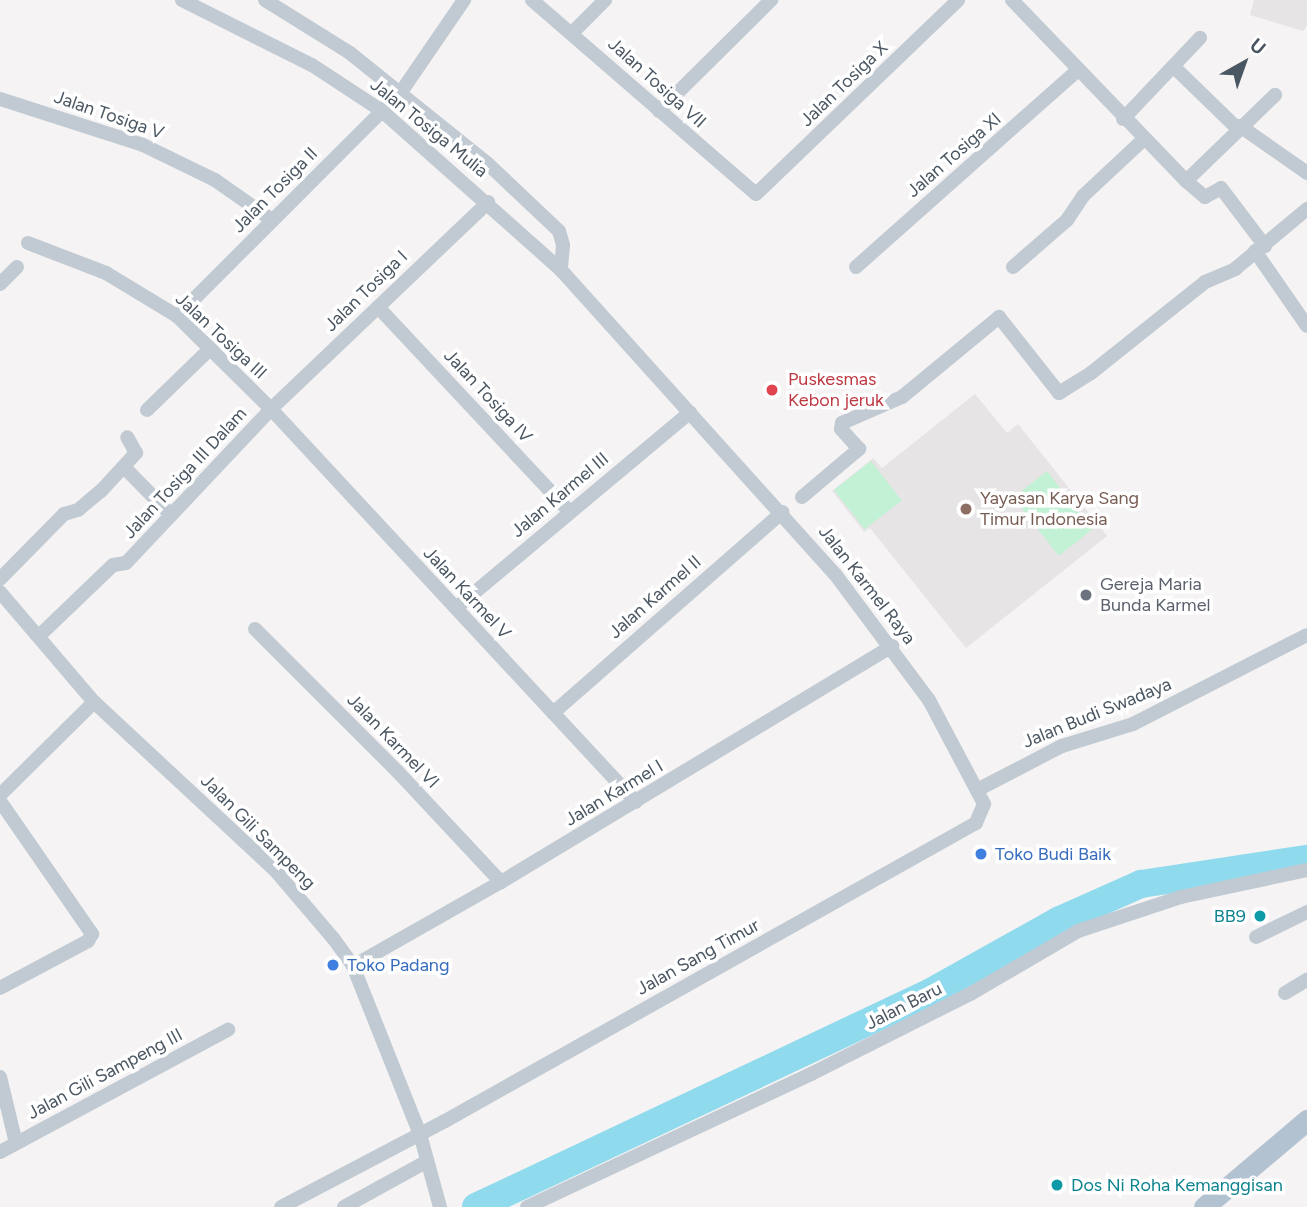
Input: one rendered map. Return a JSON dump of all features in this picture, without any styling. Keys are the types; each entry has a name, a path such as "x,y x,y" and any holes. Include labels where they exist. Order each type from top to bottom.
{"main road":[{"path":"1204,1207 1305,1125"}],"street":[{"name":"Jalan Tosiga Mulia","path":"182,0 312,65 382,111 488,202 561,270 690,412"},
{"name":"Jalan Tosiga Mulia","path":"265,0 350,53 487,163 559,231 563,245 561,270"},
{"name":"Jalan Tosiga II","path":"177,316 401,92 464,0"},
{"name":"Jalan Tosiga VII","path":"532,0 755,194"},
{"path":"572,33 605,0"},
{"path":"659,111 771,0"},
{"name":"Jalan Tosiga X","path":"755,194 958,0"},
{"path":"1012,0 1123,119 1186,181 1206,198 1222,188 1307,326"},
{"path":"1123,119 1200,38"},
{"path":"1174,66 1239,128 1307,173"},
{"name":"Jalan Tosiga XI","path":"856,267 1077,71"},
{"path":"1186,181 1275,94"},
{"name":"Jalan Tosiga V","path":"0,99 143,145 215,180 272,220"},
{"path":"1013,267 1067,220 1083,196 1144,139"},
{"name":"Jalan Tosiga I","path":"271,409 488,202"},
{"path":"802,498 859,449 841,429 842,423 902,397 999,317 1059,393 1091,373 1205,282 1230,272 1307,209"},
{"name":"Jalan Tosiga III","path":"28,243 106,273 177,316 271,409"},
{"path":"0,284 17,267"},
{"name":"Jalan Tosiga IV","path":"378,307 570,512"},
{"path":"147,410 211,348"},
{"name":"Jalan Tosiga III Dalam","path":"40,635 113,565 127,563 271,409"},
{"name":"Jalan Karmel V","path":"271,409 636,802"},
{"name":"Jalan Karmel III","path":"456,608 690,412"},
{"name":"Jalan Karmel Raya","path":"690,412 783,512 892,646 929,701 984,804"},
{"path":"0,579 64,514 78,510 138,452 127,437"},
{"path":"124,467 172,515"},
{"name":"Jalan Karmel II","path":"553,713 783,512"},
{"name":"Jalan Gili Sampeng","path":"0,592 40,635 94,702 274,869 352,966 420,1134 440,1207"},
{"name":"Jalan Karmel VI","path":"255,629 398,772 501,883"},
{"name":"Jalan Budi Swadaya","path":"977,790 1062,746 1133,724 1307,635"},
{"name":"Jalan Karmel I","path":"352,966 501,883 892,646"},
{"path":"0,795 94,702"},
{"path":"0,801 92,934 88,942 0,988"},
{"name":"Jalan Sang Timur","path":"281,1207 420,1134 976,823 984,804"},
{"name":"Jalan Baru","path":"527,1207 836,1062 972,993 1078,931 1181,897 1307,870"},
{"path":"1256,937 1307,912"},
{"path":"1285,993 1307,981"},
{"name":"Jalan Gili Sampeng III","path":"0,1152 228,1030"},
{"path":"0,1077 16,1143"},
{"path":"344,1207 426,1162"}],"shaded area":[{"path":"1254,0 1307,0 1307,26 1303,31 1250,15"},
{"name":"Yayasan Karya Sang Timur Indonesia","path":"975,394 1007,433 1018,424 1107,536 966,648 870,528 864,532 832,491 873,458 882,468"}],"green space":[{"path":"871,461 902,500 865,529 834,490"},
{"path":"1047,471 1093,529 1059,556 1013,497"}],"waterway":[{"path":"476,1207 931,992 1060,920 1141,884 1307,859"}],"place":[{"name":"Puskesmas Kebon jeruk","path":"772,390"},
{"name":"Yayasan Karya Sang Timur Indonesia","path":"966,509"},
{"name":"Gereja Maria Bunda Karmel","path":"1086,595"},
{"name":"Toko Budi Baik","path":"981,854"},
{"name":"BB9","path":"1260,916"},
{"name":"Toko Padang","path":"333,965"},
{"name":"Dos Ni Roha Kemanggisan","path":"1057,1185"}]}
